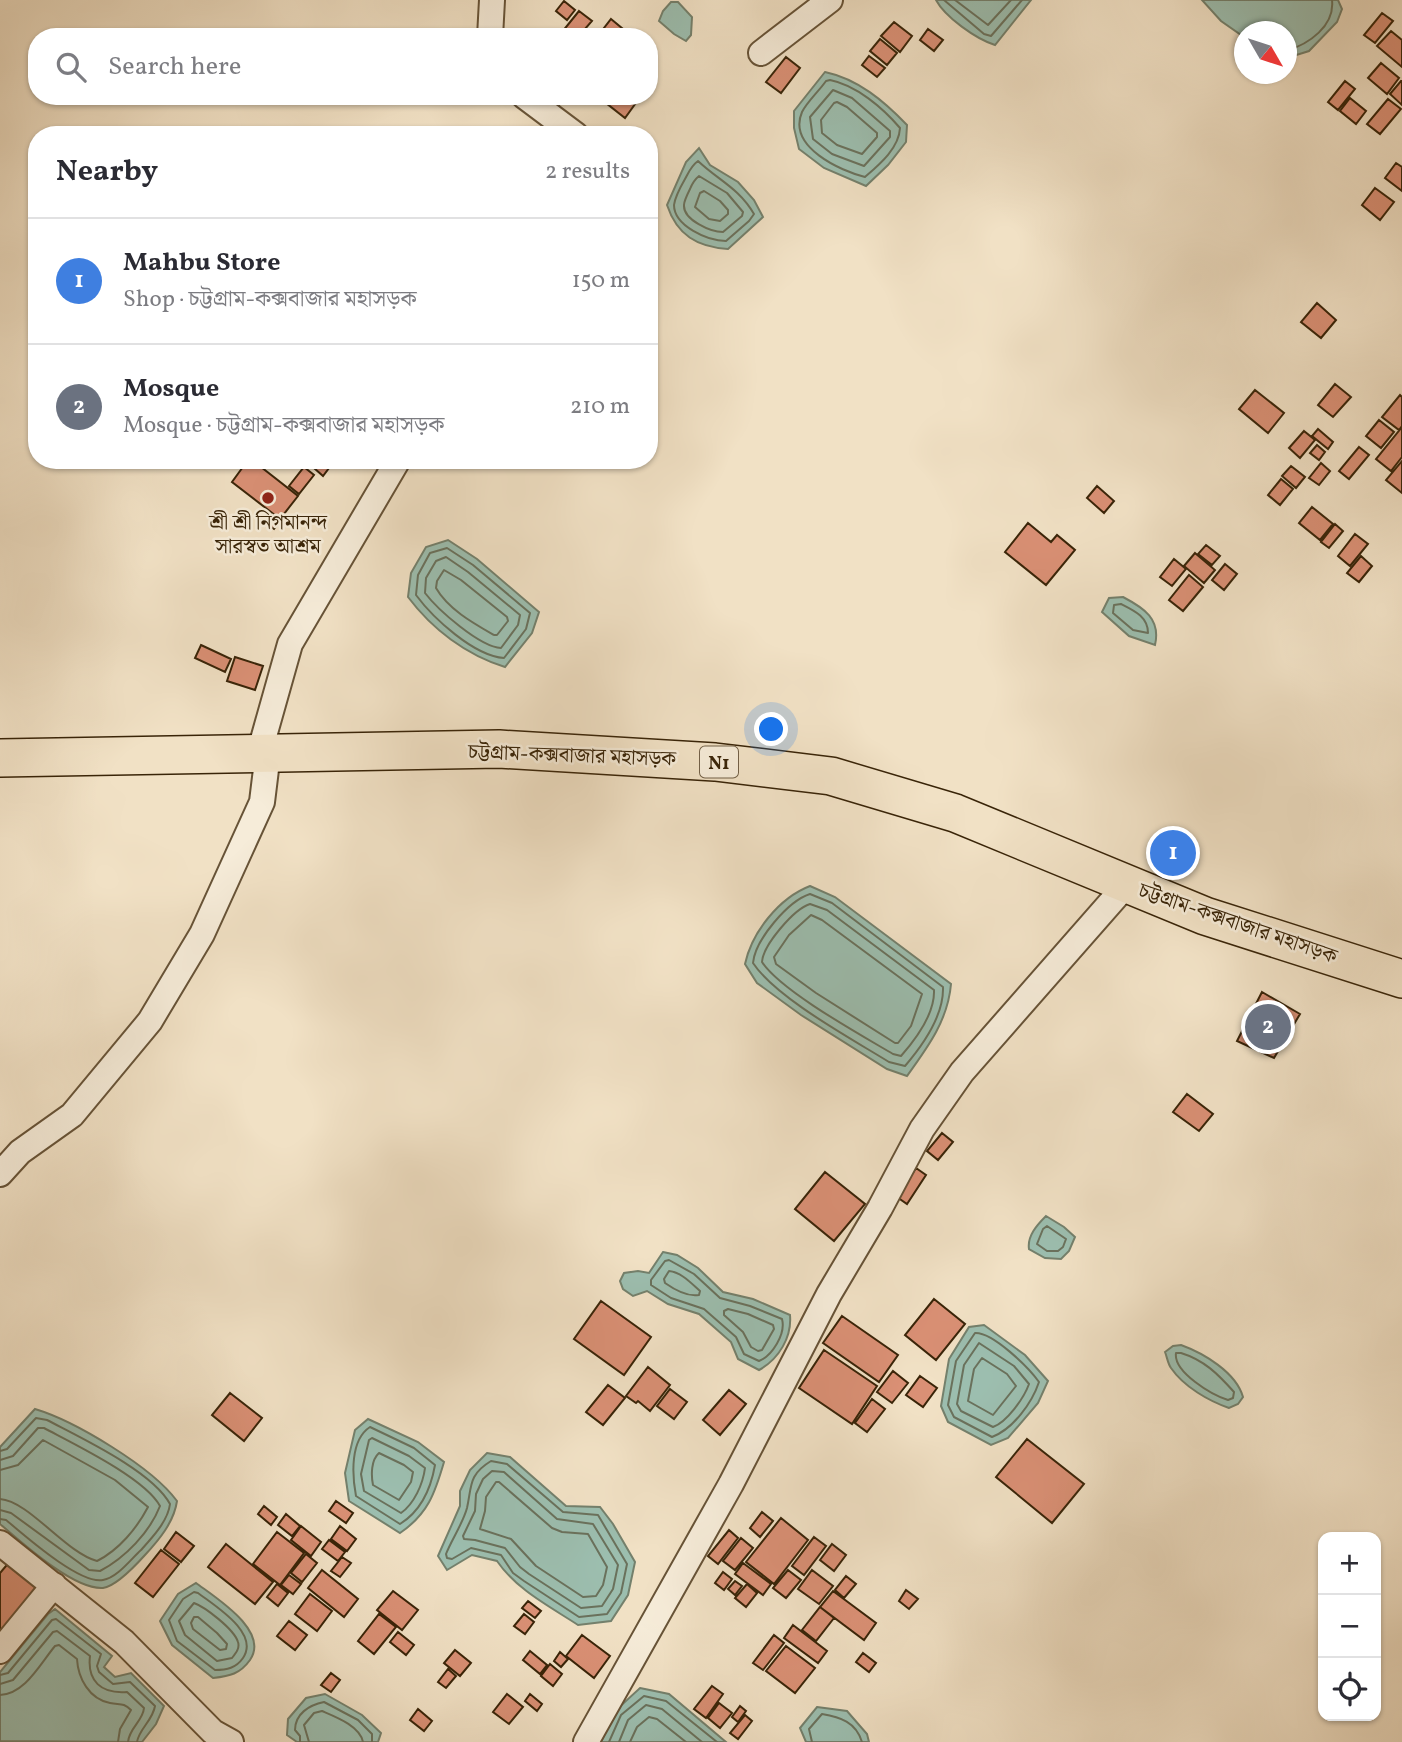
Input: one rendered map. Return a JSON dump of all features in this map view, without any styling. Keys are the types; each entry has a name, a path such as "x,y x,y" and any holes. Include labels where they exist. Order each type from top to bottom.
{"highway":[{"name":"চট্টগ্রাম-কক্সবাজার মহাসড়ক","path":"0,758 499,749 715,762 831,776 955,813 1205,916 1402,979"}],"street":[{"path":"490,28 492,0"},
{"path":"761,54 830,0"},
{"path":"536,105 564,126"},
{"path":"0,1174 20,1153 72,1115 150,1021 202,934 261,803 263,753 290,643 393,469"},
{"path":"586,1742 731,1484 829,1294 880,1208 922,1129 962,1072 1127,884"},
{"path":"0,1543 124,1642 213,1732 231,1742"},
{"path":"0,1651 54,1585"}],"water":[{"path":"936,0 1031,0 995,45 962,27"},
{"path":"1202,0 1338,0 1342,9 1337,22 1309,51 1297,55 1297,21 1234,21 1234,30 1221,21"},
{"path":"671,2 678,2 692,17 691,35 686,41 659,21"},
{"path":"825,72 837,75 870,92 907,125 906,142 888,165 866,186 824,168 799,149 794,128 794,111"},
{"path":"699,148 710,165 738,182 754,200 763,217 728,249 690,238 676,224 667,205 686,162"},
{"path":"448,540 477,559 539,612 532,633 505,667 477,656 451,640 417,609 408,597 411,573 426,547"},
{"path":"1123,597 1138,605 1153,621 1155,645 1129,636 1102,612 1109,598"},
{"path":"810,886 835,897 951,984 941,1021 907,1076 887,1069 801,1015 757,983 745,964 760,928 768,918 788,899"},
{"path":"1046,1216 1075,1237 1069,1251 1061,1259 1045,1258 1029,1249 1031,1235"},
{"path":"663,1252 677,1255 698,1268 723,1292 753,1299 790,1315 789,1331 783,1347 773,1360 759,1370 738,1359 731,1342 699,1314 668,1304 647,1291 633,1296 623,1289 620,1281 624,1273 649,1273"},
{"path":"984,1325 1025,1355 1048,1381 1038,1403 1008,1438 991,1445 948,1422 941,1406 949,1359 969,1327"},
{"path":"1181,1345 1208,1358 1233,1379 1243,1397 1238,1404 1229,1408 1213,1401 1176,1375 1165,1352 1173,1346"},
{"path":"35,1409 71,1424 112,1447 150,1474 177,1501 169,1523 155,1543 120,1579 103,1588 91,1587 63,1574 0,1524 0,1447"},
{"path":"368,1419 418,1442 444,1462 429,1502 410,1526 400,1533 349,1501 345,1473 355,1430"},
{"path":"487,1453 510,1457 566,1506 600,1507 613,1524 635,1562 628,1595 611,1621 578,1625 524,1589 497,1561 472,1555 447,1570 438,1556 460,1506 460,1491 470,1470"},
{"path":"196,1583 238,1616 253,1638 254,1649 250,1660 234,1674 213,1678 172,1645 160,1621 178,1594"},
{"path":"55,1609 112,1656 104,1667 115,1677 131,1673 164,1706 156,1724 142,1742 0,1741 0,1672"},
{"path":"640,1688 669,1694 726,1742 601,1742 615,1711"},
{"path":"325,1694 362,1715 381,1733 378,1742 297,1742 287,1735 288,1719 306,1698"},
{"path":"817,1707 847,1711 867,1734 869,1742 806,1742 800,1728"}],"building":[{"path":"564,1 575,10 567,20 556,11"},
{"path":"579,11 592,21 586,28 565,28"},
{"path":"1382,13 1393,21 1375,43 1364,35"},
{"path":"611,19 622,28 604,28"},
{"path":"894,22 912,36 900,52 881,36"},
{"path":"928,29 943,40 934,51 920,40"},
{"path":"1391,31 1402,40 1402,67 1377,46"},
{"path":"880,39 897,53 887,65 870,51"},
{"path":"869,56 885,68 877,77 862,65"},
{"path":"786,57 800,68 781,93 766,82"},
{"path":"1381,63 1399,78 1387,94 1368,78"},
{"path":"1345,81 1355,89 1338,110 1328,102"},
{"path":"1402,81 1402,105 1390,94"},
{"path":"1350,98 1366,111 1356,124 1340,111"},
{"path":"1388,99 1401,109 1380,134 1367,124"},
{"path":"547,105 559,105 554,111"},
{"path":"609,105 634,105 625,118"},
{"path":"1396,163 1402,167 1402,191 1385,178"},
{"path":"1375,188 1394,202 1380,220 1362,205"},
{"path":"1317,303 1336,320 1321,338 1301,322"},
{"path":"1335,384 1351,397 1333,417 1318,405"},
{"path":"1255,390 1284,413 1268,433 1239,409"},
{"path":"1400,395 1402,426 1399,430 1382,417"},
{"path":"1379,420 1394,432 1381,448 1366,436"},
{"path":"1402,427 1402,457 1391,471 1376,459"},
{"path":"1318,429 1333,442 1328,449 1312,436"},
{"path":"1304,431 1315,440 1300,458 1289,448"},
{"path":"1317,445 1325,452 1319,460 1310,453"},
{"path":"1359,447 1369,455 1349,479 1339,471"},
{"path":"1402,461 1402,493 1386,480"},
{"path":"1321,463 1330,471 1319,485 1309,478"},
{"path":"1291,466 1305,477 1296,488 1282,476"},
{"path":"241,469 264,469 298,496 280,519 232,482"},
{"path":"302,469 314,475 299,494 289,486"},
{"path":"315,469 328,469 323,476"},
{"path":"1281,479 1293,489 1280,505 1268,495"},
{"path":"1097,486 1114,501 1104,513 1087,498"},
{"path":"1312,507 1333,524 1320,540 1299,523"},
{"path":"269,512 280,522 274,529 262,520"},
{"path":"1028,523 1051,542 1057,535 1075,550 1046,585 1005,552"},
{"path":"1335,524 1343,531 1329,548 1321,542"},
{"path":"1355,534 1368,544 1350,566 1338,556"},
{"path":"1206,545 1220,556 1212,565 1198,554"},
{"path":"1195,553 1215,570 1204,583 1184,566"},
{"path":"1361,556 1372,566 1359,582 1347,573"},
{"path":"1174,559 1186,569 1172,586 1160,577"},
{"path":"1225,564 1237,574 1224,590 1212,580"},
{"path":"1189,575 1203,587 1183,611 1169,600"},
{"path":"201,645 231,659 225,672 195,658"},
{"path":"235,657 263,666 255,690 227,681"},
{"path":"1167,834 1188,843 1180,870 1158,863"},
{"path":"1262,992 1300,1014 1274,1058 1237,1041"},
{"path":"1187,1094 1213,1114 1199,1131 1173,1112"},
{"path":"942,1133 953,1142 938,1160 927,1151"},
{"path":"916,1168 926,1175 907,1204 897,1197"},
{"path":"825,1172 865,1204 834,1241 795,1209"},
{"path":"934,1299 965,1324 936,1360 905,1335"},
{"path":"601,1301 651,1337 624,1375 574,1339"},
{"path":"842,1316 898,1355 879,1382 823,1343"},
{"path":"824,1350 877,1386 852,1424 799,1388"},
{"path":"648,1367 670,1385 650,1411 638,1401 636,1403 626,1396"},
{"path":"893,1371 908,1383 892,1403 877,1392"},
{"path":"920,1376 937,1388 923,1407 906,1395"},
{"path":"608,1385 625,1398 603,1425 586,1412"},
{"path":"670,1389 687,1402 674,1419 657,1406"},
{"path":"729,1390 746,1404 720,1435 703,1420"},
{"path":"230,1393 262,1418 244,1441 212,1415"},
{"path":"872,1399 885,1409 867,1432 855,1423"},
{"path":"1027,1439 1084,1484 1052,1523 996,1477"},
{"path":"336,1501 353,1513 346,1523 329,1511"},
{"path":"264,1506 277,1517 271,1525 258,1514"},
{"path":"762,1512 773,1521 760,1537 750,1528"},
{"path":"286,1514 300,1526 292,1536 278,1525"},
{"path":"781,1518 808,1540 774,1584 746,1562"},
{"path":"301,1526 321,1542 311,1556 291,1540"},
{"path":"340,1526 356,1539 347,1551 331,1539"},
{"path":"729,1530 738,1538 718,1564 708,1556"},
{"path":"176,1532 194,1546 181,1562 164,1549"},
{"path":"277,1532 304,1553 280,1585 253,1564"},
{"path":"814,1537 826,1546 804,1575 792,1566"},
{"path":"741,1538 753,1548 735,1570 723,1561"},
{"path":"329,1540 345,1552 338,1561 322,1549"},
{"path":"226,1544 273,1582 255,1604 208,1567"},
{"path":"832,1544 846,1555 834,1571 820,1560"},
{"path":"161,1550 179,1564 153,1597 135,1583"},
{"path":"306,1554 317,1563 302,1582 291,1573"},
{"path":"342,1557 351,1563 340,1577 331,1571"},
{"path":"11,1560 46,1590 0,1644 0,1573"},
{"path":"743,1563 771,1584 763,1595 735,1574"},
{"path":"322,1570 358,1599 344,1617 308,1588"},
{"path":"788,1570 801,1580 786,1598 773,1588"},
{"path":"812,1570 833,1586 819,1604 798,1589"},
{"path":"723,1572 732,1579 724,1590 715,1583"},
{"path":"289,1575 301,1584 293,1594 281,1585"},
{"path":"846,1576 856,1584 844,1598 835,1590"},
{"path":"735,1581 742,1586 735,1595 728,1589"},
{"path":"277,1584 288,1593 278,1606 267,1597"},
{"path":"747,1584 757,1593 746,1607 735,1598"},
{"path":"906,1590 918,1599 909,1609 899,1601"},
{"path":"393,1591 418,1610 402,1630 377,1610"},
{"path":"833,1591 876,1623 864,1640 820,1607"},
{"path":"310,1594 332,1611 317,1631 295,1614"},
{"path":"528,1601 541,1611 535,1618 522,1608"},
{"path":"820,1607 834,1618 816,1641 802,1630"},
{"path":"379,1614 396,1627 374,1654 358,1641"},
{"path":"524,1614 534,1622 525,1634 514,1626"},
{"path":"289,1621 307,1635 295,1650 277,1636"},
{"path":"793,1625 827,1651 818,1663 784,1638"},
{"path":"398,1632 414,1645 406,1655 390,1642"},
{"path":"582,1635 610,1656 594,1678 566,1656"},
{"path":"774,1635 784,1643 763,1670 753,1663"},
{"path":"786,1646 815,1668 795,1693 766,1671"},
{"path":"455,1650 471,1663 460,1676 444,1663"},
{"path":"530,1651 547,1665 540,1674 523,1660"},
{"path":"560,1652 568,1659 561,1667 554,1661"},
{"path":"863,1653 876,1663 869,1672 856,1662"},
{"path":"550,1664 562,1674 553,1686 541,1676"},
{"path":"448,1669 456,1676 446,1688 438,1682"},
{"path":"331,1673 340,1680 331,1692 321,1685"},
{"path":"712,1686 723,1694 706,1718 694,1709"},
{"path":"507,1694 523,1707 509,1724 493,1712"},
{"path":"530,1694 542,1704 537,1711 525,1701"},
{"path":"719,1703 732,1713 720,1728 708,1718"},
{"path":"740,1706 746,1711 738,1722 732,1717"},
{"path":"418,1709 432,1721 424,1731 410,1720"},
{"path":"745,1715 752,1721 738,1739 730,1733"}],"place":[{"name":"শ্রী শ্রী নিগমানন্দ সারস্বত আশ্রম","path":"268,498"},
{"name":"Mahbu Store","path":"1173,853"},
{"name":"Mosque","path":"1268,1027"}]}
